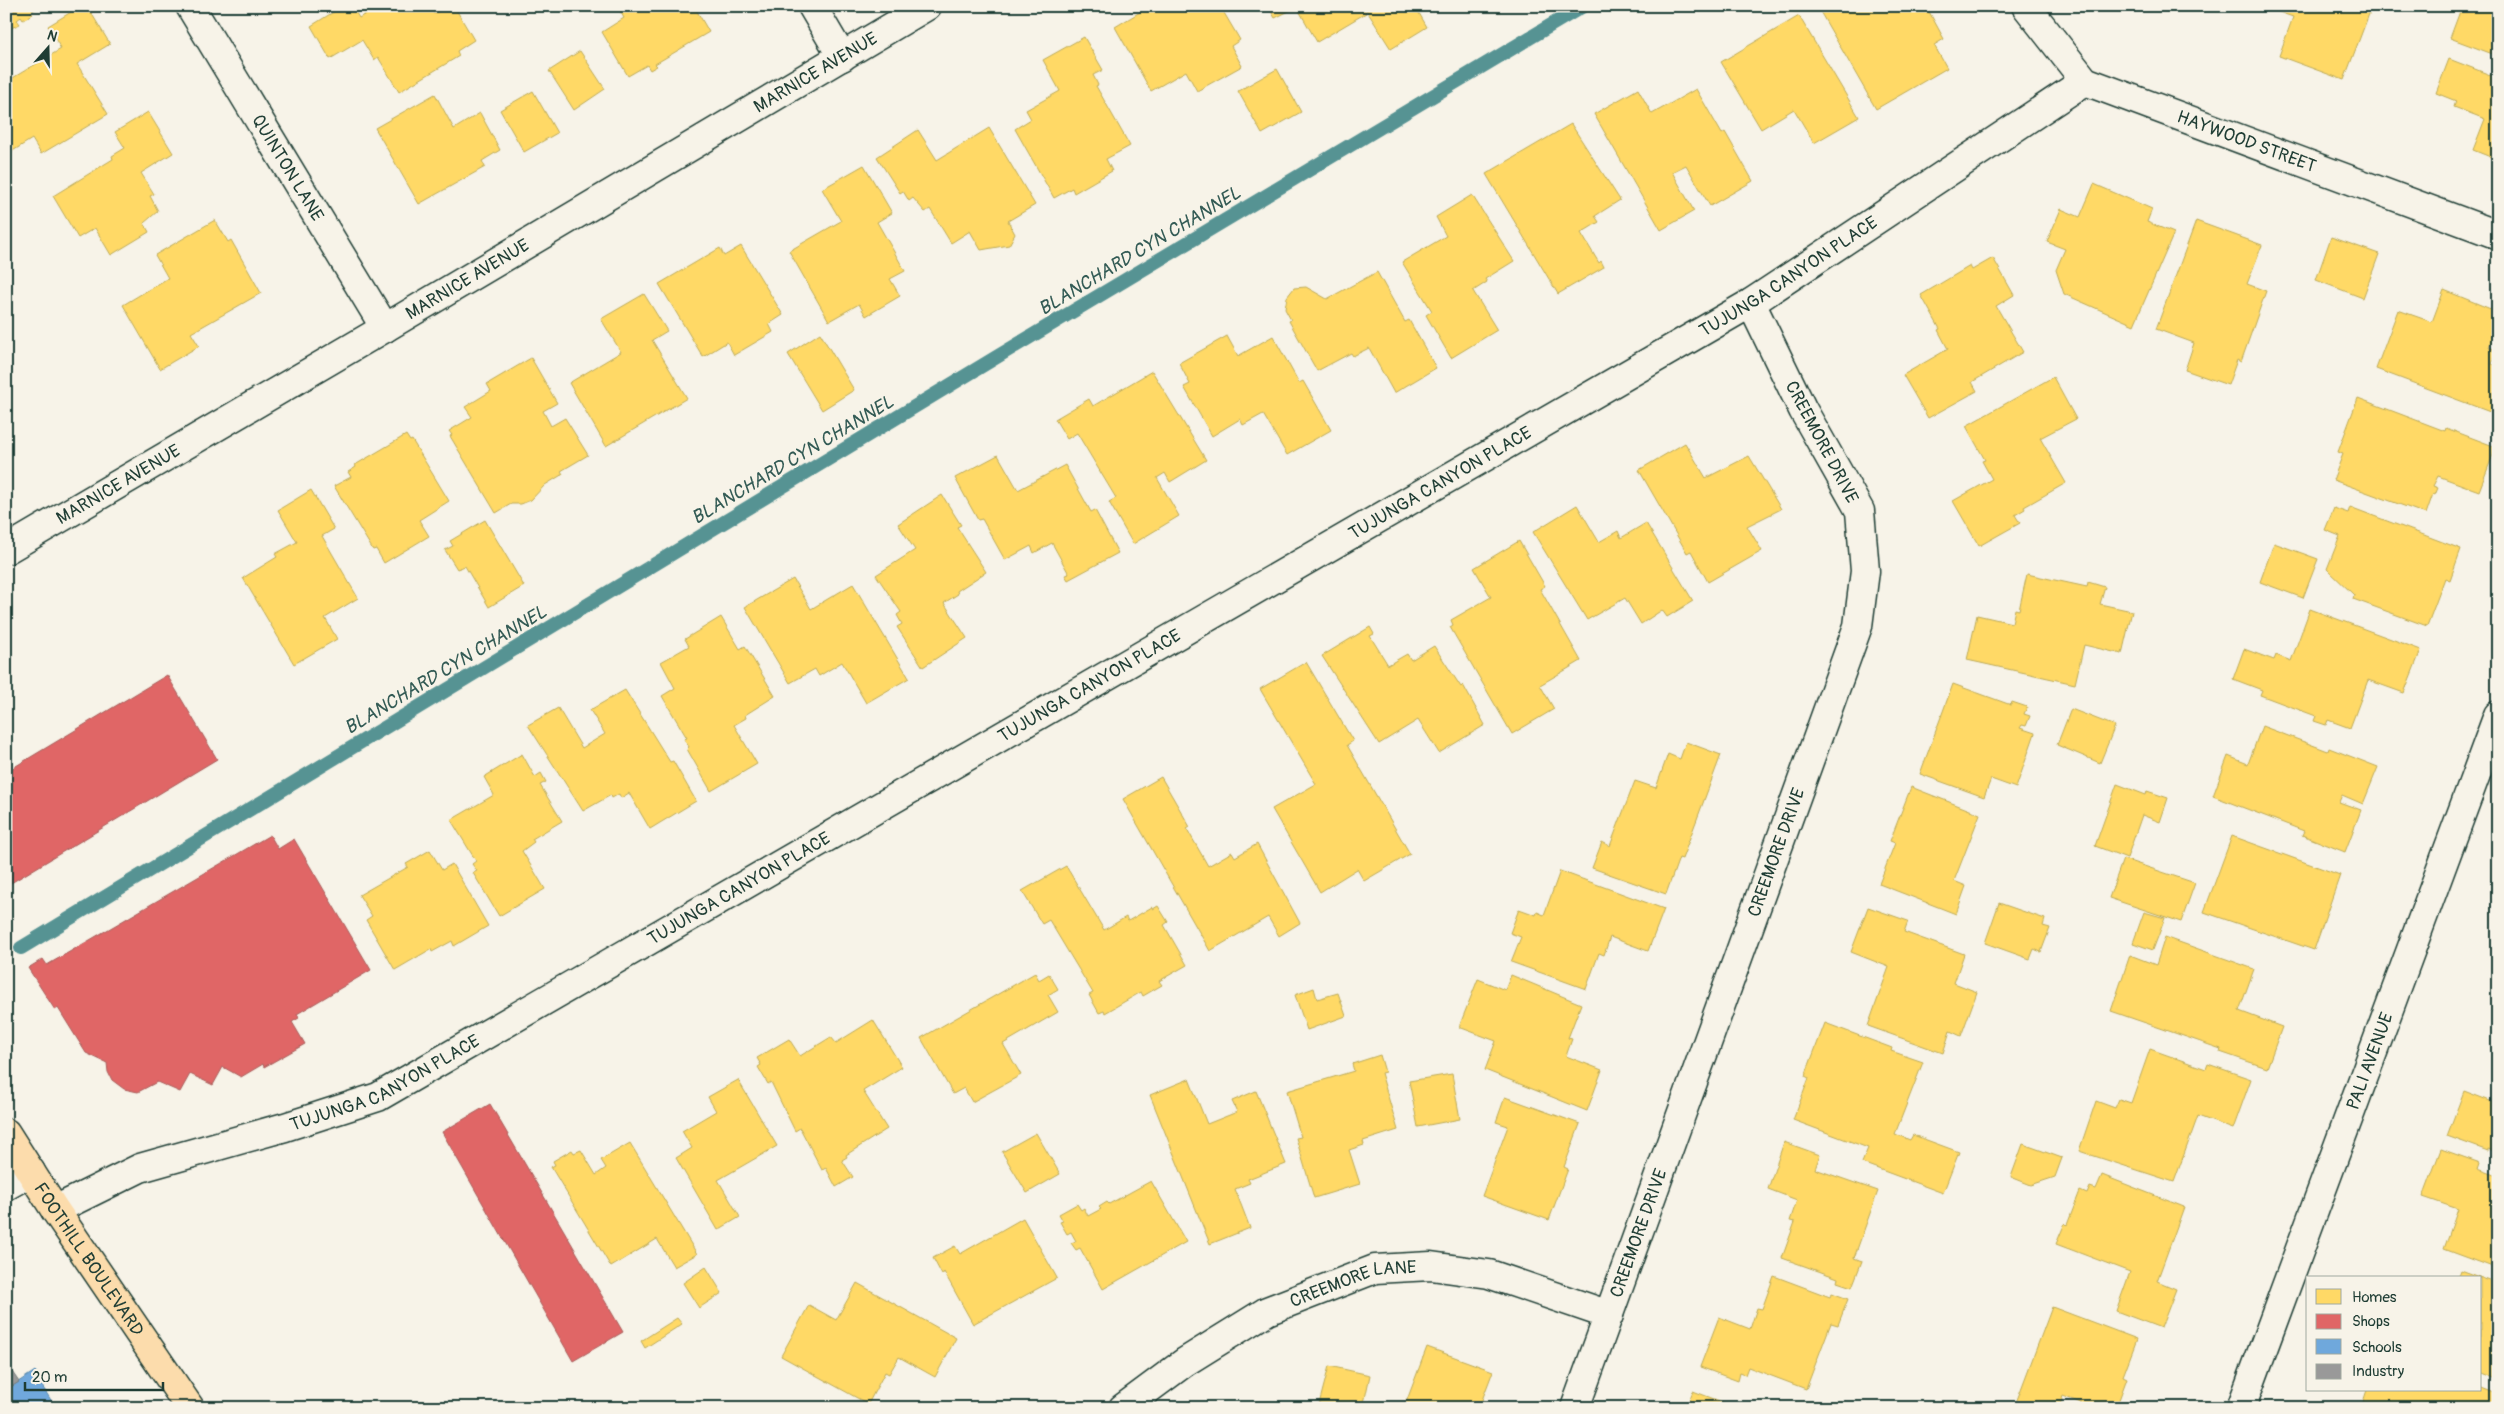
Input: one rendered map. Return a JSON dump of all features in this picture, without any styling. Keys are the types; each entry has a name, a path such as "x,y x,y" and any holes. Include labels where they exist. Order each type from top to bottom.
{"main road":[{"name":"FOOTHILL BOULEVARD","path":"6,1133 55,1210 190,1408"}],"street":[{"name":"QUINTON LANE","path":"190,6 385,328"},
{"path":"812,6 842,57"},
{"name":"MARNICE AVENUE","path":"6,550 385,328 926,6"},
{"path":"2026,6 2085,81"},
{"name":"HAYWOOD STREET","path":"2085,81 2498,235"},
{"name":"TUJUNGA CANYON PLACE","path":"55,1210 140,1168 378,1097 1751,303 2085,81"},
{"name":"CREEMORE DRIVE","path":"1575,1408 1858,626 1865,570 1860,511 1803,410 1751,303"},
{"name":"PALI AVENUE","path":"2242,1408 2498,715"},
{"path":"6,1186 31,1172"},
{"name":"CREEMORE LANE","path":"1123,1408 1185,1362 1267,1311 1375,1269 1431,1266 1489,1274 1609,1315"}],"building: Homes":[{"path":"6,6 38,7 31,12 33,14 23,20 21,17 17,20 20,24 11,28 9,25 6,27"},
{"path":"81,6 87,6 110,44 77,64 108,114 41,154 32,139 11,152 6,144 6,111 12,108 6,98 6,82 61,49 48,26"},
{"path":"343,6 352,6 359,18 378,6 429,6 434,14 448,6 454,6 474,40 457,51 459,56 399,92 378,57 374,60 362,40 330,59 311,26"},
{"path":"617,6 694,6 709,32 655,64 657,66 650,70 647,65 628,76 602,32 624,18"},
{"path":"1150,6 1220,6 1240,40 1231,46 1242,66 1197,91 1186,71 1151,91 1115,27"},
{"path":"1268,6 1363,6 1366,13 1317,42 1297,7 1275,18"},
{"path":"1368,6 1415,6 1427,27 1391,49 1365,8"},
{"path":"1821,6 1926,6 1944,39 1934,45 1947,68 1876,109 1818,8"},
{"path":"2274,6 2372,6 2344,80 2279,56 2293,17 2273,10"},
{"path":"2462,6 2489,6 2498,10 2498,56 2450,38"},
{"path":"1799,16 1859,117 1814,143 1794,109 1761,129 1721,62"},
{"path":"1084,37 1103,70 1093,75 1098,85 1096,86 1130,146 1106,159 1112,171 1074,193 1072,188 1054,198 1015,129 1031,119 1026,110 1060,91 1043,60"},
{"path":"580,51 605,89 574,110 549,71"},
{"path":"2449,59 2498,78 2498,160 2473,150 2485,119 2454,107 2456,101 2436,93"},
{"path":"1277,69 1301,112 1262,134 1238,91"},
{"path":"1638,89 1652,114 1696,89 1722,134 1725,132 1753,181 1710,206 1686,165 1672,172 1694,211 1661,230 1594,114"},
{"path":"533,91 557,133 524,152 500,110"},
{"path":"435,94 454,129 480,113 500,150 482,161 485,167 419,204 375,128"},
{"path":"148,112 173,153 141,173 154,194 150,196 158,211 144,223 149,232 111,255 95,228 78,238 53,196 113,159 112,156 125,148 115,132"},
{"path":"1571,124 1620,200 1595,216 1599,222 1581,233 1599,263 1601,261 1604,267 1558,294 1486,174"},
{"path":"989,128 1035,205 1008,221 1015,234 1009,245 981,250 970,231 951,243 930,209 925,212 913,198 909,201 903,191 900,193 877,157 918,130 937,160"},
{"path":"864,165 892,213 877,222 905,271 890,279 900,296 866,316 859,304 829,321 789,251 841,221 822,189"},
{"path":"2094,184 2152,209 2147,222 2174,233 2134,325 2064,294 2056,270 2065,249 2047,242 2061,209 2080,217"},
{"path":"1472,195 1514,261 1485,279 1487,282 1473,291 1497,330 1451,358 1426,315 1432,311 1402,262 1446,236 1436,217"},
{"path":"215,220 228,242 231,240 261,293 191,333 199,346 160,369 123,305 168,278 155,255"},
{"path":"2196,221 2262,245 2247,284 2266,291 2241,362 2237,360 2228,385 2185,370 2194,343 2156,329"},
{"path":"2331,237 2379,254 2363,298 2316,280"},
{"path":"741,246 783,315 769,324 773,332 734,355 727,342 703,357 659,284 720,248 724,256"},
{"path":"1993,258 2014,295 1996,306 2023,352 1972,382 1977,391 1928,418 1903,375 1948,349 1938,330 1940,329 1921,295 1970,266 1972,270"},
{"path":"1377,272 1405,322 1409,320 1436,368 1394,393 1369,348 1353,356 1351,353 1317,371 1289,321 1291,320 1285,309 1287,297 1294,288 1306,287 1327,299"},
{"path":"2444,290 2498,312 2498,325 2489,347 2498,351 2492,364 2498,366 2498,415 2376,369 2398,310 2432,322"},
{"path":"644,294 667,331 652,340 687,398 606,446 569,383 621,352 601,319"},
{"path":"820,333 854,390 822,410 788,354"},
{"path":"1227,336 1238,356 1273,336 1299,383 1303,381 1331,430 1287,455 1263,414 1243,425 1240,419 1212,436 1184,387 1190,384 1179,363"},
{"path":"531,358 557,403 543,411 551,426 565,418 588,455 561,471 563,474 545,485 531,500 521,504 511,504 496,513 450,436 452,435 449,431 472,417 465,407 491,391 487,384"},
{"path":"1152,371 1206,460 1170,482 1165,473 1157,478 1179,516 1133,544 1109,502 1116,498 1077,433 1067,439 1055,419 1089,399 1093,406"},
{"path":"2053,377 2076,419 2040,438 2066,483 2024,507 2025,509 2015,515 2020,523 1979,546 1953,501 1992,479 1982,461 1985,460 1966,426"},
{"path":"2358,398 2445,431 2446,428 2496,447 2479,491 2438,476 2433,486 2438,488 2435,495 2433,494 2426,514 2333,480 2343,454 2338,452"},
{"path":"406,435 410,441 412,440 449,501 419,520 429,536 384,563 376,549 373,550 334,486 351,477 348,472 356,467 355,465"},
{"path":"1685,443 1706,478 1749,456 1781,509 1747,526 1762,551 1708,582 1691,551 1687,553 1639,470"},
{"path":"998,455 1018,490 1065,465 1091,512 1095,510 1118,553 1068,580 1065,575 1069,574 1052,543 1034,553 1031,546 1005,560 982,519 978,520 955,478"},
{"path":"311,490 334,529 322,536 358,598 325,618 337,639 294,664 243,578 277,557 275,554 297,542 278,510"},
{"path":"942,495 961,525 957,527 986,572 957,591 958,594 944,603 967,638 923,667 897,627 902,624 897,615 901,612 876,575 915,550 898,524"},
{"path":"1577,505 1599,542 1618,531 1621,538 1646,523 1693,601 1667,617 1662,610 1641,624 1625,598 1587,620 1533,532"},
{"path":"2350,507 2461,549 2450,580 2445,578 2427,626 2353,599 2354,595 2327,569 2340,536 2325,530 2334,508 2348,513"},
{"path":"485,520 524,586 489,607 465,566 457,569 445,550 453,546 450,541"},
{"path":"1519,541 1545,586 1540,589 1581,661 1540,685 1554,709 1512,734 1450,627 1453,625 1451,620 1491,597 1474,568"},
{"path":"2274,543 2318,559 2303,598 2260,582"},
{"path":"2027,574 2087,587 2088,582 2105,587 2100,604 2132,611 2122,654 2084,645 2075,684 1967,660 1977,615 2012,623 2015,609 2019,610"},
{"path":"793,579 811,609 853,584 909,678 866,703 842,662 819,676 815,669 790,683 745,607"},
{"path":"2310,609 2421,650 2404,693 2368,680 2350,728 2328,720 2326,725 2314,721 2316,716 2260,695 2262,690 2233,679 2244,649 2274,660 2276,655 2291,661"},
{"path":"721,617 740,649 745,646 775,696 745,715 746,718 734,725 757,764 711,791 687,749 689,747 684,739 687,738 662,696 675,688 661,662 689,646 685,639"},
{"path":"1370,627 1374,634 1370,636 1388,665 1407,654 1411,660 1434,646 1461,687 1463,685 1485,725 1439,753 1418,720 1379,744 1322,656"},
{"path":"1306,662 1353,741 1347,745 1410,854 1364,881 1357,869 1320,892 1272,809 1316,784 1260,689"},
{"path":"1953,684 2011,705 2012,702 2027,707 2024,714 2030,716 2026,726 2022,725 2020,728 2035,733 2016,788 1991,779 1984,797 1920,774"},
{"path":"625,690 670,762 673,761 696,801 650,829 629,793 621,798 619,794 612,798 611,795 583,811 528,725 558,708 582,748 605,734 590,710"},
{"path":"2071,709 2115,726 2100,763 2057,745"},
{"path":"2262,726 2328,751 2329,748 2378,767 2363,804 2342,795 2339,802 2361,810 2345,852 2302,835 2304,831 2213,796 2228,756 2248,764"},
{"path":"1686,742 1721,755 1682,859 1679,858 1666,894 1592,868 1602,842 1610,846 1635,781 1656,788 1668,754 1680,759"},
{"path":"522,754 535,777 541,773 546,782 540,785 562,821 532,839 534,842 522,851 545,889 499,916 473,873 477,871 472,864 476,861 451,820 494,795 484,777"},
{"path":"1161,777 1190,827 1187,829 1208,866 1232,852 1235,857 1257,844 1300,923 1279,936 1268,917 1210,951 1123,799"},
{"path":"2117,784 2146,795 2147,791 2168,798 2160,822 2142,815 2127,858 2095,846"},
{"path":"1911,787 1980,814 1954,881 1966,886 1956,914 1879,884 1895,843 1890,841"},
{"path":"2232,836 2340,875 2314,950 2204,912"},
{"path":"430,850 442,870 452,864 488,926 454,946 452,941 432,952 431,949 395,970 366,920 372,916 359,895 408,867 406,864"},
{"path":"2123,859 2195,883 2181,922 2109,898"},
{"path":"1066,866 1104,930 1126,917 1128,921 1152,907 1153,909 1158,906 1168,922 1164,925 1187,965 1159,981 1162,985 1143,996 1141,992 1105,1013 1104,1011 1099,1013 1089,995 1093,993 1049,920 1042,924 1022,891"},
{"path":"1560,871 1664,909 1648,951 1610,937 1604,955 1599,953 1586,989 1511,962 1521,937 1510,933 1519,909 1536,915 1537,912 1544,915"},
{"path":"1999,903 2045,919 2043,926 2050,928 2041,952 2034,949 2030,959 1985,943"},
{"path":"1868,907 1908,921 1904,932 1964,954 1954,983 1977,992 1961,1036 1950,1031 1943,1053 1868,1026 1889,967 1851,952"},
{"path":"2144,912 2165,918 2153,950 2133,943"},
{"path":"2165,937 2254,969 2239,1011 2282,1027 2267,1068 2220,1052 2221,1049 2111,1011 2130,955 2156,965"},
{"path":"1035,973 1039,980 1049,974 1058,989 1048,995 1058,1012 1003,1044 1021,1075 972,1102 964,1088 953,1094 921,1038"},
{"path":"1511,975 1581,1004 1568,1038 1572,1039 1566,1056 1602,1070 1587,1111 1485,1070 1496,1041 1459,1027 1478,979 1505,990"},
{"path":"1314,988 1317,999 1338,993 1346,1016 1307,1030 1295,995"},
{"path":"873,1020 902,1067 863,1091 887,1129 846,1155 847,1157 842,1160 853,1177 836,1187 826,1168 822,1170 800,1128 795,1131 771,1082 768,1084 758,1067 761,1065 757,1058 789,1039 800,1056 831,1037 836,1043"},
{"path":"1825,1023 1892,1048 1891,1051 1923,1062 1895,1134 1910,1140 1913,1135 1959,1152 1943,1193 1862,1163 1868,1148 1793,1120 1809,1078 1805,1076"},
{"path":"2150,1049 2206,1069 2208,1064 2251,1079 2233,1129 2198,1116 2174,1182 2079,1151 2096,1101 2115,1108 2119,1099 2131,1103"},
{"path":"1380,1055 1385,1072 1381,1073 1398,1130 1363,1141 1364,1145 1349,1150 1360,1184 1314,1198 1296,1138 1301,1137 1287,1091 1354,1071 1352,1064"},
{"path":"1452,1074 1460,1119 1418,1127 1409,1081"},
{"path":"1189,1079 1207,1124 1237,1112 1232,1101 1256,1091 1286,1164 1248,1179 1250,1183 1235,1189 1250,1228 1210,1244 1150,1095"},
{"path":"738,1080 777,1146 718,1180 740,1217 718,1230 676,1158 692,1148 682,1131 716,1111 708,1097"},
{"path":"2464,1091 2498,1104 2498,1152 2488,1149 2488,1151 2447,1136"},
{"path":"1505,1097 1580,1124 1564,1167 1568,1169 1549,1220 1482,1196 1508,1126 1496,1122"},
{"path":"1036,1133 1060,1174 1027,1193 1002,1152"},
{"path":"1784,1142 1820,1155 1815,1169 1878,1191 1854,1258 1862,1261 1852,1287 1837,1282 1838,1278 1782,1258 1795,1222 1790,1221 1797,1200 1768,1189"},
{"path":"630,1143 697,1254 674,1267 657,1239 611,1267 551,1167 555,1165 553,1161 572,1150 574,1153 581,1150 596,1175 606,1168 601,1160"},
{"path":"2023,1144 2062,1158 2055,1177 2031,1185 2011,1177"},
{"path":"2441,1149 2480,1163 2478,1169 2498,1176 2498,1269 2444,1249 2458,1209 2423,1197"},
{"path":"2102,1175 2184,1207 2157,1281 2176,1289 2161,1328 2116,1311 2130,1272 2056,1244 2065,1223 2067,1225 2080,1191 2087,1194 2090,1187 2096,1189"},
{"path":"1151,1181 1186,1242 1103,1289 1080,1248 1076,1250 1071,1243 1076,1241 1071,1232 1067,1234 1060,1222 1063,1221 1059,1214 1077,1204 1081,1210 1084,1208 1088,1216 1101,1209 1099,1207 1107,1202 1109,1204"},
{"path":"1023,1218 1057,1278 973,1324 944,1272 942,1275 933,1258 955,1246 960,1254"},
{"path":"706,1267 722,1293 699,1308 683,1283"},
{"path":"2460,1270 2476,1276 2458,1276"},
{"path":"1774,1276 1830,1297 1832,1293 1848,1299 1838,1325 1831,1323 1806,1389 1748,1367 1745,1375 1740,1373 1738,1381 1700,1367 1719,1317 1750,1329 1757,1308 1762,1309"},
{"path":"2482,1278 2498,1284 2498,1380 2482,1374"},
{"path":"857,1283 956,1338 935,1377 899,1357 889,1374 885,1372 868,1404 781,1356 809,1305 836,1320"},
{"path":"2052,1307 2137,1339 2123,1376 2127,1378 2116,1408 2080,1408 2081,1403 2063,1396 2059,1408 2014,1408"},
{"path":"677,1318 682,1324 645,1348 641,1341"},
{"path":"1427,1347 1493,1371 1479,1408 1404,1408"},
{"path":"1329,1366 1370,1375 1363,1408 1318,1408"},
{"path":"2482,1388 2498,1394 2498,1408 2361,1408 2366,1392 2482,1392"},
{"path":"1693,1391 1738,1408 1686,1408"}],"building: Shops":[{"path":"167,675 217,759 6,886 6,772"},
{"path":"270,835 278,849 294,839 371,970 297,1014 299,1018 292,1022 305,1044 264,1067 263,1064 241,1077 223,1067 213,1085 190,1074 180,1092 157,1082 138,1092 124,1089 112,1080 108,1072 107,1063 86,1053 58,1008 55,1010 28,968 43,959 47,965"},
{"path":"490,1104 623,1332 573,1361 442,1132"}],"building: Schools":[{"path":"35,1371 43,1382 40,1383 56,1408 6,1408 6,1390"}],"building: Industry":[{"path":"6,1363 19,1382 6,1390"}],"waterway":[{"name":"BLANCHARD CYN CHANNEL","path":"21,948 995,358 1583,6"}]}
